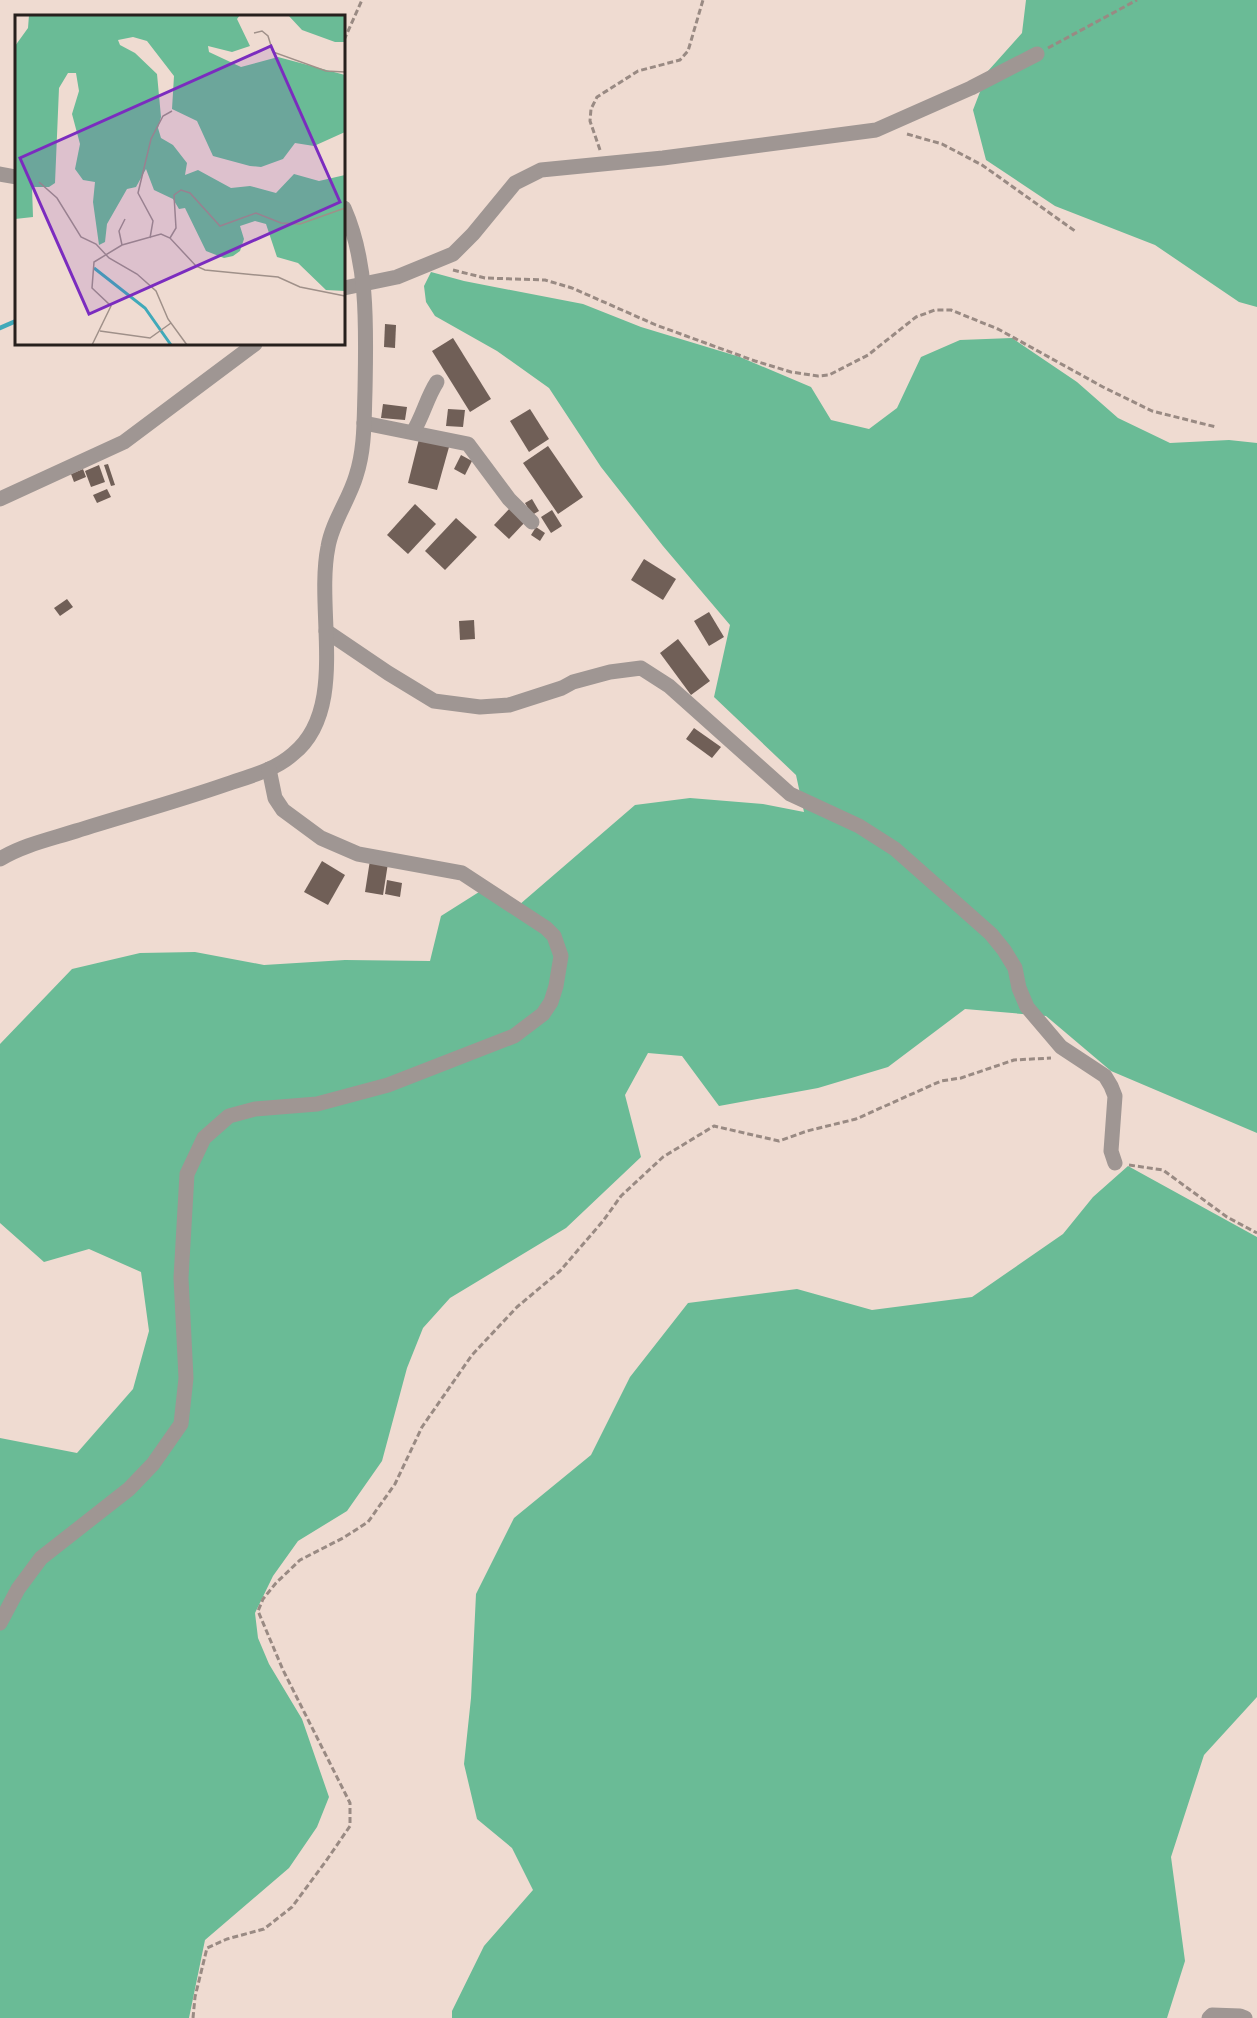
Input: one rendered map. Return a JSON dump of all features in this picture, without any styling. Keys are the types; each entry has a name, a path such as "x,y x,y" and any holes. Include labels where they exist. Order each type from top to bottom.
{"street":[{"path":"345,288 397,277 453,254 516,183 542,170 758,146 876,130 971,88 1037,54"},
{"path":"0,174 15,177"},
{"path":"0,859 31,845 192,796 269,769 292,756 309,740 321,717 325,693 325,578 328,546 339,513 356,476 364,423 366,335 363,283 356,246 345,211"},
{"path":"0,499 124,442 254,345"},
{"path":"413,432 429,393 437,382"},
{"path":"364,423 468,444 509,499 532,522"},
{"path":"326,631 434,701 480,707 509,705 562,688 573,682 610,672 641,668 669,686 790,794 859,826 895,849 991,934 1015,969 1019,988 1027,1007 1047,1032 1073,1057 1105,1077 1111,1086 1115,1096 1111,1151 1115,1163"},
{"path":"0,1623 18,1589 41,1558 129,1489 153,1464 181,1424 186,1378 181,1278 187,1174 204,1138 229,1116 255,1109 317,1104 388,1085 514,1036 543,1014 556,986 561,956 554,936 546,927 462,873 358,854 321,838 283,810 275,798 269,769"},
{"path":"1209,2018 1212,2015 1245,2018"}],"path":[{"path":"345,38 362,0"},
{"path":"600,164 600,149 590,121 591,110 597,97 638,71 680,60 688,51 703,0"},
{"path":"1037,54 1137,0"},
{"path":"882,127 942,144 982,165 1075,231"},
{"path":"440,261 449,270 485,278 545,280 572,288 656,325 755,361 791,372 818,376 829,375 868,355 916,317 934,310 951,310 998,329 1102,387 1152,411 1216,427"},
{"path":"193,2018 195,1997 207,1948 227,1939 264,1929 292,1907 350,1826 350,1803 284,1670 258,1611 263,1599 276,1582 300,1560 368,1522 383,1502 422,1427 472,1355 517,1307 560,1271 603,1221 621,1196 663,1157 714,1126 779,1141 807,1131 856,1119 941,1081 961,1078 1014,1060 1073,1057"},
{"path":"1115,1163 1163,1170 1227,1217 1257,1233"}],"green space":[{"path":"1026,0 1257,0 1257,307 1239,302 1155,245 1055,206 986,160 973,110 988,71 1022,33"},
{"path":"431,272 464,281 583,304 641,327 740,357 811,387 831,420 869,429 897,408 921,357 960,340 1012,338 1077,382 1118,418 1170,443 1229,440 1257,443 1257,1133 1111,1071 1046,1016 965,1009 888,1067 818,1088 719,1106 682,1056 648,1053 625,1095 641,1157 566,1228 450,1298 423,1328 407,1368 382,1461 347,1511 298,1541 273,1576 255,1613 258,1638 269,1664 302,1719 329,1797 317,1827 289,1868 205,1940 189,2018 0,2018 0,1438 77,1453 133,1389 149,1331 141,1272 89,1249 44,1262 0,1223 0,1044 72,969 140,953 195,952 264,965 345,960 430,961 441,916 479,892 519,905 635,805 690,798 763,804 804,812 796,775 714,697 730,625 663,546 601,467 549,388 497,351 435,316 426,302 424,286"},
{"path":"1128,1166 1257,1237 1257,1697 1204,1755 1171,1857 1185,1961 1167,2018 452,2018 452,2011 484,1946 533,1890 512,1848 477,1819 464,1764 471,1698 476,1594 514,1518 591,1455 630,1377 688,1303 797,1289 872,1310 972,1297 1063,1234 1093,1197"}],"building":[{"path":"385,324 396,325 395,348 384,347"},
{"path":"453,338 491,399 470,412 432,351"},
{"path":"383,404 407,407 405,420 381,418"},
{"path":"448,409 465,410 463,427 446,426"},
{"path":"530,409 549,439 529,452 510,421"},
{"path":"419,439 449,447 437,490 408,483"},
{"path":"548,446 583,497 558,514 523,463"},
{"path":"461,455 472,461 465,475 454,469"},
{"path":"108,464 115,485 111,486 104,465"},
{"path":"99,465 105,482 91,487 85,471"},
{"path":"83,469 86,477 74,482 71,474"},
{"path":"107,489 111,497 97,503 93,495"},
{"path":"532,499 539,511 532,515 525,503"},
{"path":"415,504 436,524 408,554 387,535"},
{"path":"511,507 526,521 509,539 494,525"},
{"path":"552,510 562,526 551,533 541,517"},
{"path":"456,518 477,537 445,570 425,551"},
{"path":"536,527 545,533 540,541 531,535"},
{"path":"644,559 676,579 663,600 631,580"},
{"path":"67,599 73,607 60,616 54,608"},
{"path":"709,612 724,637 709,646 694,621"},
{"path":"474,620 475,639 460,640 459,621"},
{"path":"678,639 710,681 691,695 660,653"},
{"path":"694,728 721,747 712,758 686,739"},
{"path":"370,860 388,863 383,895 365,892"},
{"path":"322,861 345,875 328,905 304,892"},
{"path":"387,880 402,883 400,897 385,894"}],"waterway":[{"path":"0,328 15,321"}]}
